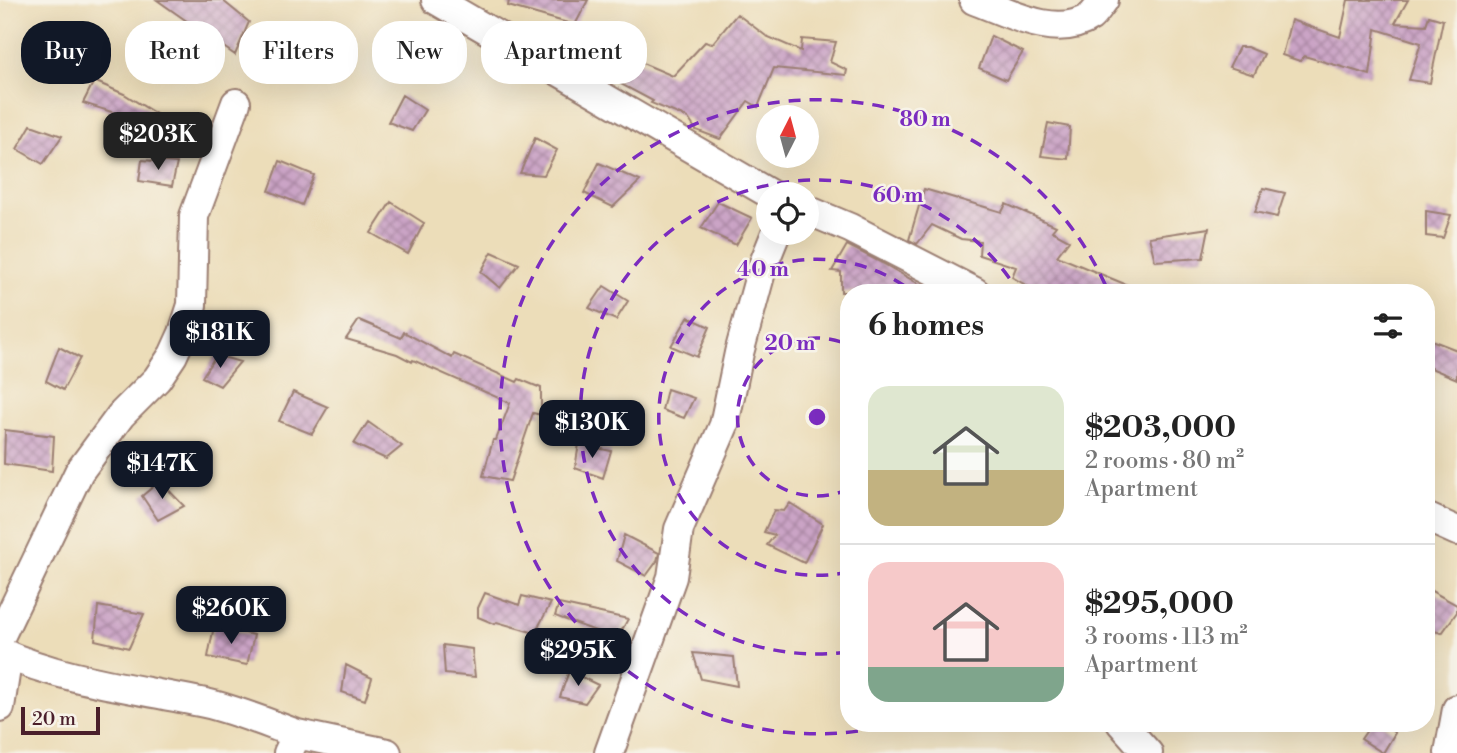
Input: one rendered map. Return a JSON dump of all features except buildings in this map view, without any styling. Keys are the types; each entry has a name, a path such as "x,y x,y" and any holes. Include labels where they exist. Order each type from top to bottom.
{"street":[{"path":"436,0 756,186"},
{"path":"974,0 1046,25 1070,26 1091,16 1104,0"},
{"path":"0,707 3,648 79,472 121,415 157,379 173,355 183,333 192,305 194,216 198,198 236,103"},
{"path":"819,215 959,284"},
{"path":"609,753 672,576 679,529 724,425 752,304 771,245"},
{"path":"1435,521 1457,531"},
{"path":"3,648 30,665 99,684 206,703 245,714 293,744 387,753"},
{"path":"1449,753 1457,709"},
{"path":"1129,732 1147,753"}]}
